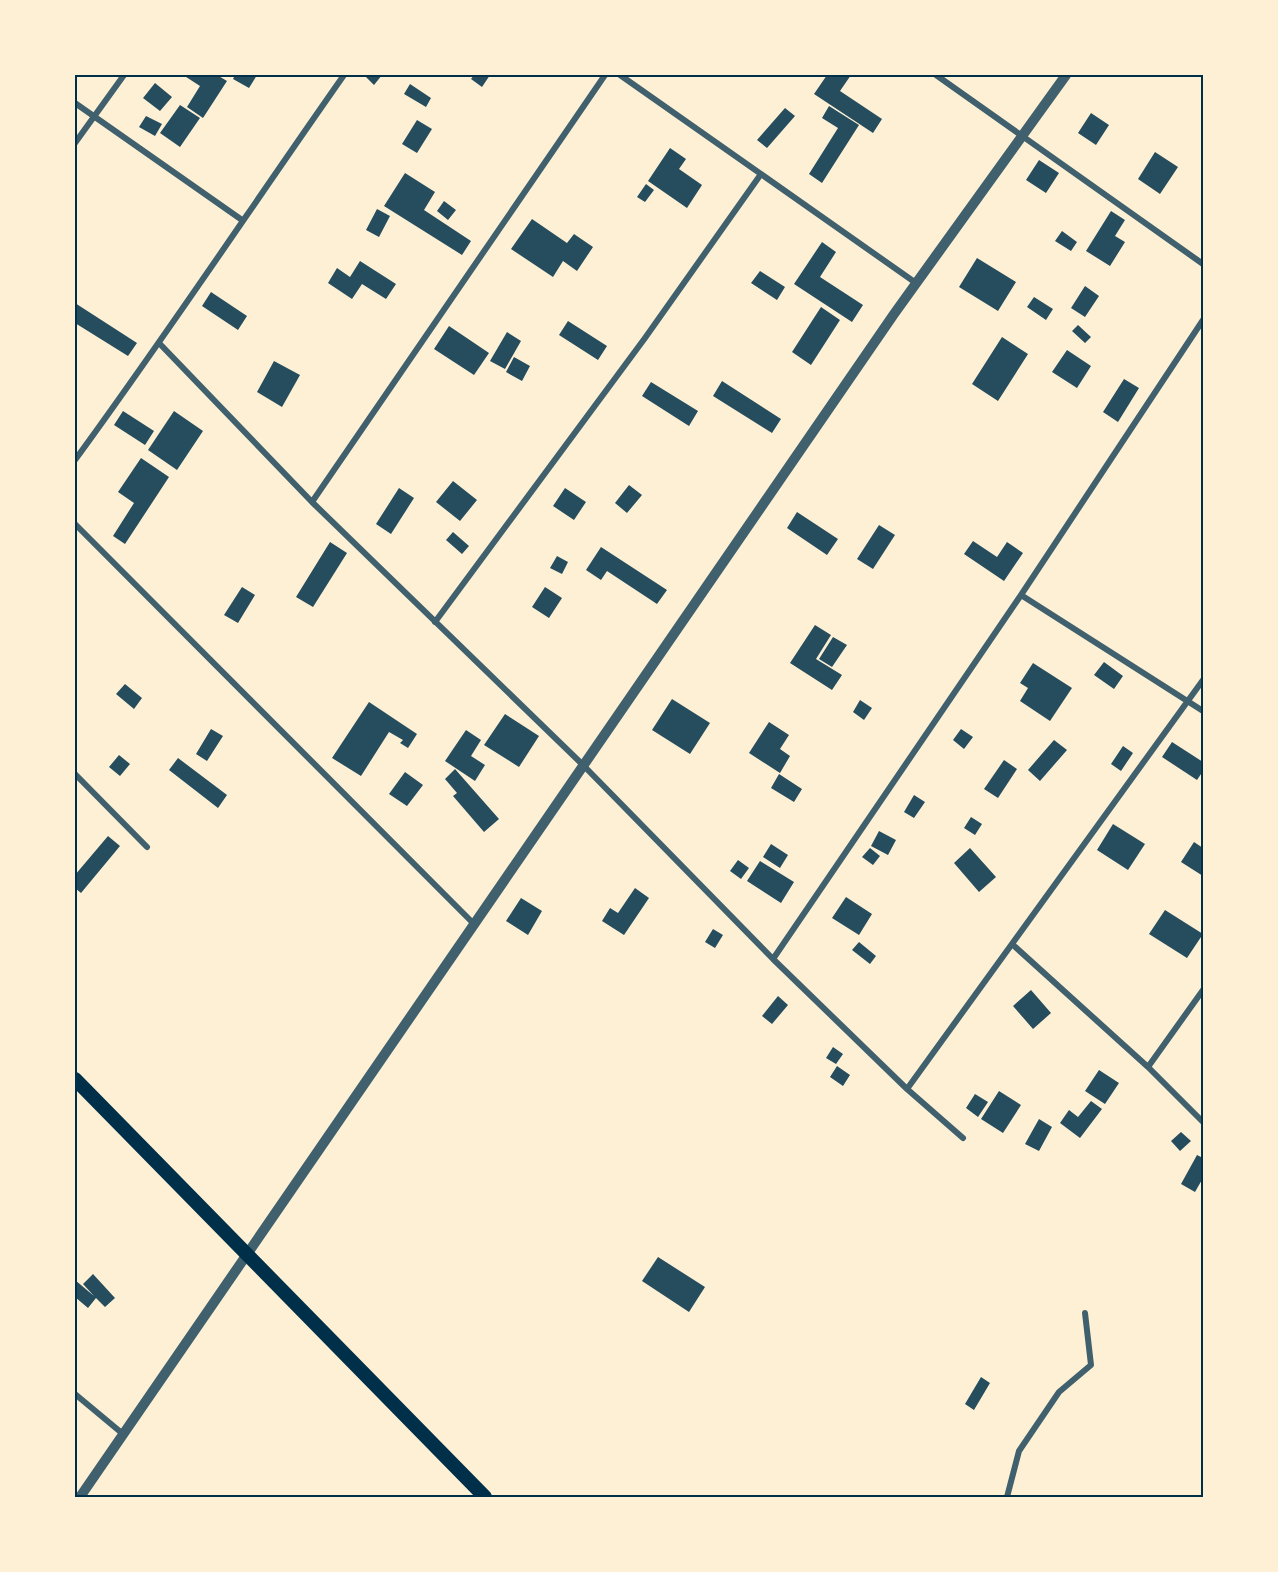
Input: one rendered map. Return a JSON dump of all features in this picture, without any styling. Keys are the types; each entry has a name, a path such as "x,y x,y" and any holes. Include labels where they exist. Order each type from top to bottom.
{"main road":[{"path":"75,1079 485,1497"}],"street":[{"path":"75,143 124,75"},
{"path":"75,460 160,344 242,220 344,75"},
{"path":"312,502 605,75"},
{"path":"620,75 916,283"},
{"path":"936,75 1203,264"},
{"path":"80,1497 916,283 1065,75"},
{"path":"75,103 242,220"},
{"path":"435,622 645,338 761,174"},
{"path":"773,959 1021,595 1203,320"},
{"path":"160,344 312,502 583,765 773,959 907,1089 963,1138"},
{"path":"75,524 474,924"},
{"path":"1021,595 1203,711"},
{"path":"907,1089 1203,680"},
{"path":"75,774 147,848"},
{"path":"1012,944 1148,1067 1203,1122"},
{"path":"1148,1067 1203,990"},
{"path":"1007,1497 1019,1450 1059,1392 1091,1365 1085,1313"},
{"path":"75,1394 123,1434"}],"building":[{"path":"183,75 217,75 227,81 203,118 187,107 200,86"},
{"path":"235,75 257,75 249,88 233,79"},
{"path":"364,75 382,75 374,85"},
{"path":"474,75 490,75 482,87 471,79"},
{"path":"827,75 851,75 840,91 882,119 873,133 814,94"},
{"path":"155,83 172,97 160,111 143,98"},
{"path":"410,84 431,98 426,107 404,94"},
{"path":"180,105 200,118 180,147 160,133"},
{"path":"829,106 859,125 822,183 809,174 838,128 822,118"},
{"path":"785,108 795,116 767,148 757,140"},
{"path":"1091,113 1109,125 1096,145 1078,133"},
{"path":"146,116 162,124 155,136 139,127"},
{"path":"417,120 432,129 417,153 402,144"},
{"path":"670,148 686,159 679,169 702,185 687,208 648,181"},
{"path":"1155,152 1178,167 1160,194 1138,179"},
{"path":"1039,160 1059,173 1046,193 1026,180"},
{"path":"405,173 435,192 424,210 471,241 462,255 384,206"},
{"path":"646,184 654,190 645,202 637,197"},
{"path":"444,201 456,210 448,220 437,211"},
{"path":"377,209 390,216 379,237 366,230"},
{"path":"1111,211 1125,220 1115,236 1125,242 1110,266 1086,251"},
{"path":"532,219 567,243 574,234 593,247 577,271 563,261 553,277 511,249"},
{"path":"1062,231 1077,242 1071,251 1055,241"},
{"path":"822,242 836,252 820,277 863,305 852,322 794,284"},
{"path":"977,258 1016,282 998,311 959,287"},
{"path":"360,261 396,284 386,299 362,284 352,299 328,283 337,268 350,277"},
{"path":"760,271 785,287 777,300 751,283"},
{"path":"1085,286 1099,296 1085,317 1071,308"},
{"path":"211,292 247,316 238,330 202,306"},
{"path":"1034,297 1053,309 1046,320 1027,307"},
{"path":"75,303 137,343 128,356 75,323"},
{"path":"821,307 840,320 811,365 792,352"},
{"path":"568,321 607,346 598,360 559,335"},
{"path":"1078,325 1091,337 1085,343 1072,331"},
{"path":"449,326 489,353 474,375 434,349"},
{"path":"507,332 521,341 505,369 490,361"},
{"path":"1002,337 1028,354 998,401 972,384"},
{"path":"1067,350 1091,366 1077,388 1052,372"},
{"path":"514,357 530,366 522,381 506,372"},
{"path":"274,361 300,375 282,407 257,392"},
{"path":"1124,379 1139,388 1118,422 1103,412"},
{"path":"722,381 781,419 772,433 713,396"},
{"path":"651,382 698,411 689,426 642,396"},
{"path":"123,411 154,431 145,445 114,425"},
{"path":"174,411 203,431 177,470 148,450"},
{"path":"141,458 169,477 125,544 113,536 134,503 118,492"},
{"path":"453,481 477,500 460,521 436,502"},
{"path":"629,485 642,495 627,513 615,503"},
{"path":"399,488 414,498 391,534 376,524"},
{"path":"565,488 586,502 574,520 553,506"},
{"path":"797,512 838,539 827,555 787,528"},
{"path":"879,525 895,535 873,569 857,559"},
{"path":"453,532 469,546 462,554 446,540"},
{"path":"973,541 997,557 1007,542 1023,553 1004,581 964,554"},
{"path":"330,542 347,553 313,607 296,597"},
{"path":"601,547 667,590 657,604 607,571 601,580 586,570"},
{"path":"557,556 568,562 562,574 550,568"},
{"path":"242,587 255,595 238,623 224,615"},
{"path":"545,587 562,598 549,618 532,607"},
{"path":"815,625 831,635 816,659 842,675 832,690 790,663"},
{"path":"833,637 847,645 832,667 819,659"},
{"path":"1104,662 1123,676 1114,689 1094,675"},
{"path":"1033,663 1072,688 1050,721 1020,701 1028,688 1020,683"},
{"path":"125,684 142,698 134,709 116,694"},
{"path":"672,699 710,723 690,754 652,730"},
{"path":"860,700 872,708 864,720 853,712"},
{"path":"369,702 417,734 408,748 400,743 403,740 389,732 361,776 332,758"},
{"path":"505,714 539,736 519,767 484,745"},
{"path":"769,722 789,735 780,749 790,756 780,773 749,753"},
{"path":"211,729 223,736 207,761 196,754"},
{"path":"961,729 973,737 964,749 953,740"},
{"path":"466,730 481,740 471,756 485,765 475,781 445,761"},
{"path":"1054,740 1067,750 1040,781 1028,770"},
{"path":"1172,742 1203,762 1203,771 1197,780 1162,757"},
{"path":"1123,746 1133,753 1121,771 1111,764"},
{"path":"119,755 130,764 120,776 109,767"},
{"path":"178,758 227,795 218,808 169,770"},
{"path":"1004,760 1017,769 998,798 984,789"},
{"path":"455,769 499,819 484,832 453,796 457,793 445,779"},
{"path":"405,772 423,785 407,806 389,794"},
{"path":"779,774 802,789 794,802 771,788"},
{"path":"914,795 925,802 914,818 904,812"},
{"path":"971,817 982,824 975,835 964,828"},
{"path":"1113,824 1145,844 1128,870 1097,850"},
{"path":"879,831 896,840 888,855 871,846"},
{"path":"108,836 120,846 81,893 75,888 75,875"},
{"path":"1194,842 1203,848 1203,876 1181,862"},
{"path":"771,844 788,855 780,868 763,857"},
{"path":"870,848 880,856 873,865 862,857"},
{"path":"970,848 996,877 979,892 954,863"},
{"path":"738,860 749,868 741,879 730,871"},
{"path":"760,861 794,882 781,903 747,881"},
{"path":"635,888 649,898 624,935 602,921 610,908 618,913"},
{"path":"846,897 872,914 859,935 832,918"},
{"path":"521,898 542,911 528,935 506,921"},
{"path":"1165,910 1203,934 1187,958 1149,934"},
{"path":"713,929 723,935 715,948 705,942"},
{"path":"859,942 876,956 870,964 852,950"},
{"path":"1031,990 1051,1013 1033,1029 1013,1006"},
{"path":"778,996 788,1005 772,1024 762,1016"},
{"path":"833,1047 843,1054 836,1064 826,1058"},
{"path":"837,1066 850,1075 843,1086 830,1077"},
{"path":"1099,1070 1119,1083 1105,1104 1085,1091"},
{"path":"999,1091 1021,1105 1003,1133 981,1119"},
{"path":"975,1094 988,1102 978,1117 966,1108"},
{"path":"1091,1101 1102,1109 1080,1138 1060,1123 1069,1110 1078,1117"},
{"path":"1039,1119 1052,1127 1039,1151 1025,1144"},
{"path":"1181,1132 1191,1141 1180,1151 1171,1141"},
{"path":"1197,1155 1203,1158 1203,1178 1195,1192 1181,1184"},
{"path":"658,1257 705,1287 689,1312 642,1281"},
{"path":"93,1274 115,1298 105,1307 96,1298 88,1308 75,1297 75,1280 94,1296 83,1284"},
{"path":"981,1377 990,1383 974,1410 965,1404"}]}
